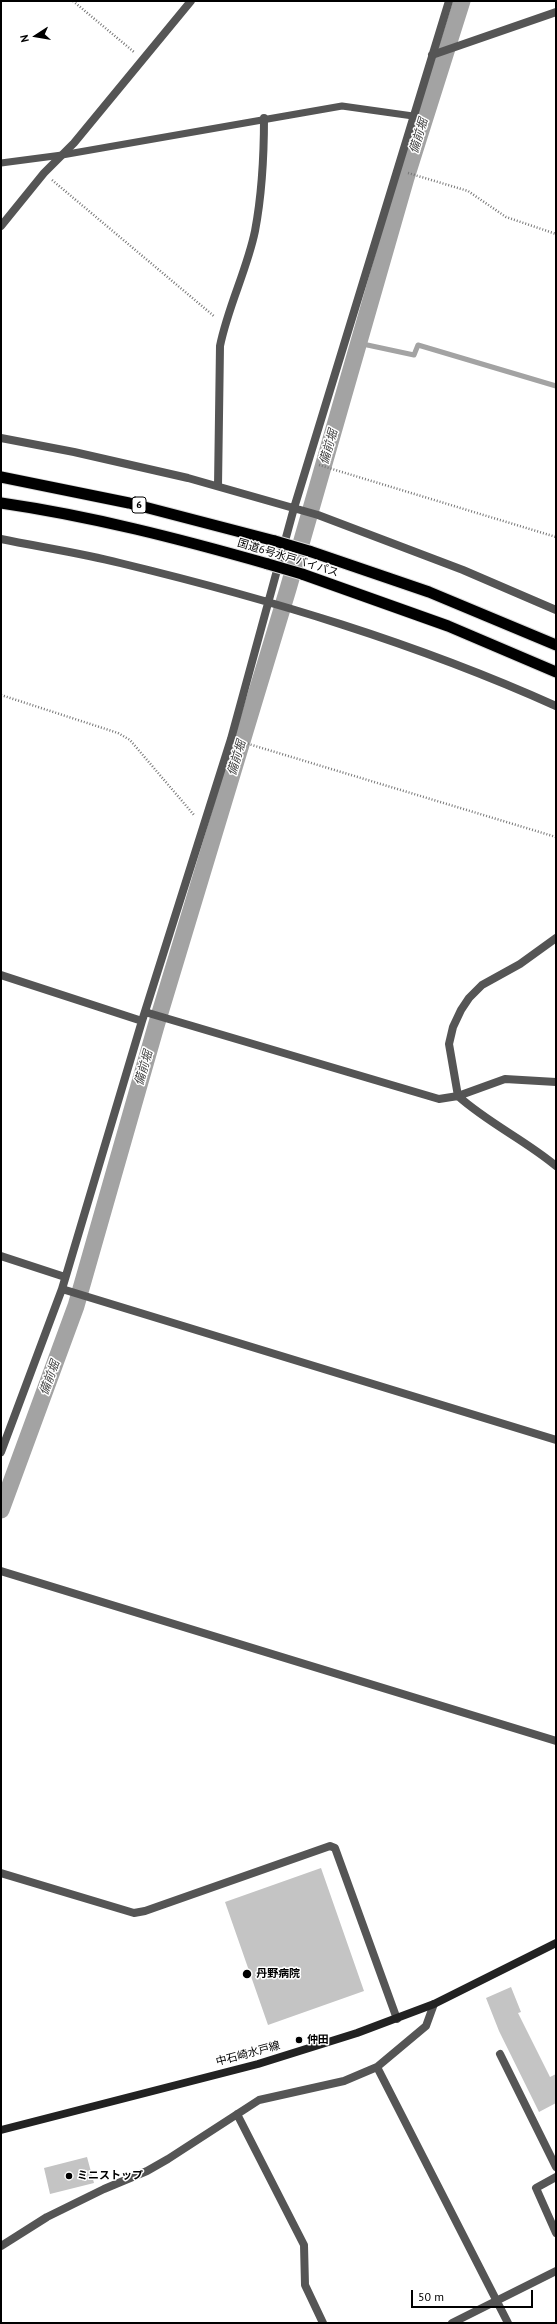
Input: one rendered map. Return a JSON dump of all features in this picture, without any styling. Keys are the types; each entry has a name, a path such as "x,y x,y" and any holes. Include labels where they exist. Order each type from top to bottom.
{"highway":[{"name":"国道6号水戸バイパス","path":"1,477 129,503 309,551 428,592 556,645"},
{"name":"国道6号水戸バイパス","path":"1,503 40,509 188,541 302,574 448,626 556,672"}],"main road":[{"name":"中石崎水戸線","path":"1,2130 258,2064 313,2048 397,2019 434,2004 556,1943"}],"street":[{"path":"1,226 44,173 144,60 191,1"},
{"path":"1,1452 66,1290 65,1277 142,1021 148,1013 202,824 231,738 272,603 294,508 449,1"},
{"path":"432,55 556,12"},
{"path":"218,486 220,346 224,325 255,231 264,164 264,118"},
{"path":"1,438 74,452 218,486 318,515 463,570 556,610"},
{"path":"1,539 119,563 292,609 373,634 436,656 503,682 556,706"},
{"path":"556,938 520,964 482,985 469,998 461,1010 453,1026 449,1044 458,1096 474,1110 534,1148 556,1166"},
{"path":"1,975 142,1021"},
{"path":"148,1013 166,1020 439,1099 458,1096 505,1079 556,1082"},
{"path":"1,1256 65,1277"},
{"path":"66,1290 556,1440"},
{"path":"1,1571 556,1741"},
{"path":"1,1873 134,1913 145,1911 330,1846 335,1848 397,2019"},
{"path":"1,2246 46,2217 147,2171 260,2100 344,2081 378,2066 426,2026 434,2004"},
{"path":"500,2054 556,2167"},
{"path":"378,2066 508,2323"},
{"path":"237,2114 304,2245 305,2285 323,2323"},
{"path":"556,2177 536,2188 556,2233"},
{"path":"452,2323 556,2271"}],"lane":[{"path":"1,163 342,106 413,116"}],"path":[{"path":"73,1 144,60"},
{"path":"44,173 224,325"},
{"path":"416,175 468,191 511,220 556,234"},
{"path":"316,464 556,537"},
{"path":"1,695 124,736 130,740 202,824"},
{"path":"250,745 556,837"}],"building":[{"path":"321,1868 364,1991 268,2025 225,1902"},
{"path":"511,1987 521,2012 518,2013 550,2077 556,2074 556,2103 539,2112 499,2031 486,1998"},
{"name":"ミニストップ","path":"87,2157 94,2183 50,2194 44,2168"}],"waterway":[{"name":"備前堀","path":"1,1510 76,1306 156,1026 288,589 406,178 462,1"},
{"path":"358,343 414,355 418,345 556,386"}],"place":[{"name":"丹野病院","path":"247,1974"},
{"name":"仲田","path":"299,2040"},
{"name":"ミニストップ","path":"69,2176"}]}
